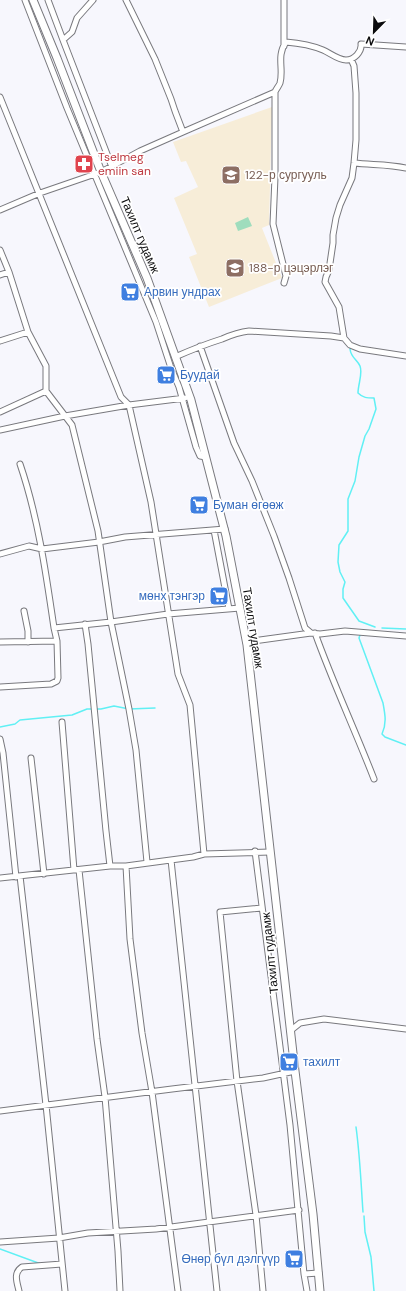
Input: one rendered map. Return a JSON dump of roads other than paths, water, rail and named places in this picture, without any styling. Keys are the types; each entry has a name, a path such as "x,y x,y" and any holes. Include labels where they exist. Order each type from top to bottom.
{"main road":[{"name":"Тахилт гудамж","path":"33,0 57,58 98,174 129,247 147,278 175,357 186,397 206,457 225,529 246,642 290,1031 312,1206 320,1291"}],"street":[{"path":"25,0 67,108 98,174"},
{"path":"48,0 112,167"},
{"path":"63,40 72,32 77,18 93,0"},
{"path":"126,0 155,59 183,132"},
{"path":"284,0 284,46 280,58 280,83 275,92 275,177 273,224 286,276 284,283"},
{"path":"284,46 286,42 296,43 323,50 346,60 356,56 361,48 361,44 406,47"},
{"path":"351,59 354,66 356,93 356,140 354,163 352,178 336,218 332,235 333,243 325,282 339,307 344,338 350,345 360,349 406,356"},
{"path":"0,210 40,194 98,174 140,151 275,92"},
{"path":"0,97 121,397 129,405 151,502 178,674 190,705 204,854"},
{"path":"354,163 367,165 393,165 406,168"},
{"path":"0,430 65,416 186,397 171,368 156,322 139,280 129,247"},
{"path":"0,250 28,332 46,366 46,390 72,425 98,531 112,622 136,750 147,862"},
{"path":"0,275 8,272"},
{"path":"139,280 147,278"},
{"path":"175,357 200,346 241,332 249,331 344,338"},
{"path":"0,341 28,332"},
{"path":"200,346 234,443 252,481 274,536 305,628 313,633 374,779"},
{"path":"0,412 46,390"},
{"path":"0,687 51,684 57,681 58,678 57,641 42,549 36,521 20,464"},
{"path":"0,554 29,546 42,549 99,542 125,537 225,529"},
{"path":"214,530 229,609"},
{"path":"54,628 168,614 240,608"},
{"path":"24,612 28,631 28,642"},
{"path":"85,624 110,866"},
{"path":"246,642 313,633 320,634 344,631 406,636"},
{"path":"0,642 57,641"},
{"path":"62,722 70,830 77,870 105,1097 117,1231 120,1291"},
{"path":"0,739 5,769 46,1105 65,1291"},
{"path":"31,758 44,874"},
{"path":"255,851 284,1073 307,1291"},
{"path":"0,878 110,866 126,866 193,857 204,854 255,851 270,852"},
{"path":"171,860 217,1291"},
{"path":"126,866 130,939 178,1291"},
{"path":"262,908 220,912 237,1081 256,1215 263,1291"},
{"path":"290,1031 300,1023 324,1019 406,1029"},
{"path":"0,1111 263,1078 295,1072"},
{"path":"0,1242 59,1238 88,1233 169,1227 299,1210"},
{"path":"19,1291 16,1276 18,1270 22,1267 62,1264"},
{"path":"304,1274 319,1273"}],"waterway":[{"path":"350,349 361,369 358,393 365,397 374,398 376,409 365,436 359,457 355,481 348,499 348,531 339,545 338,562 340,572 345,582 343,598 359,621 375,627"},
{"path":"382,628 406,629"},
{"path":"360,635 359,638 383,703 385,722 382,734 385,737 406,745"},
{"path":"0,727 15,724 20,720 72,715 87,709 101,709 114,706 129,709 155,708"},
{"path":"356,1127 363,1212"},
{"path":"364,1216 365,1232 371,1257 374,1291"},
{"path":"0,1249 41,1264"}],"place":[{"name":"Tselmeg emiin san","path":"84,164"},
{"name":"122-р сургууль","path":"231,175"},
{"name":"188-р цэцэрлэг","path":"235,268"},
{"name":"Арвин ундрах","path":"130,292"},
{"name":"Буудай","path":"166,375"},
{"name":"Буман өгөөж","path":"199,505"},
{"name":"мөнх тэнгэр","path":"219,596"},
{"name":"тахилт","path":"289,1062"},
{"name":"Өнөр бүл дэлгүүр","path":"294,1259"}]}
